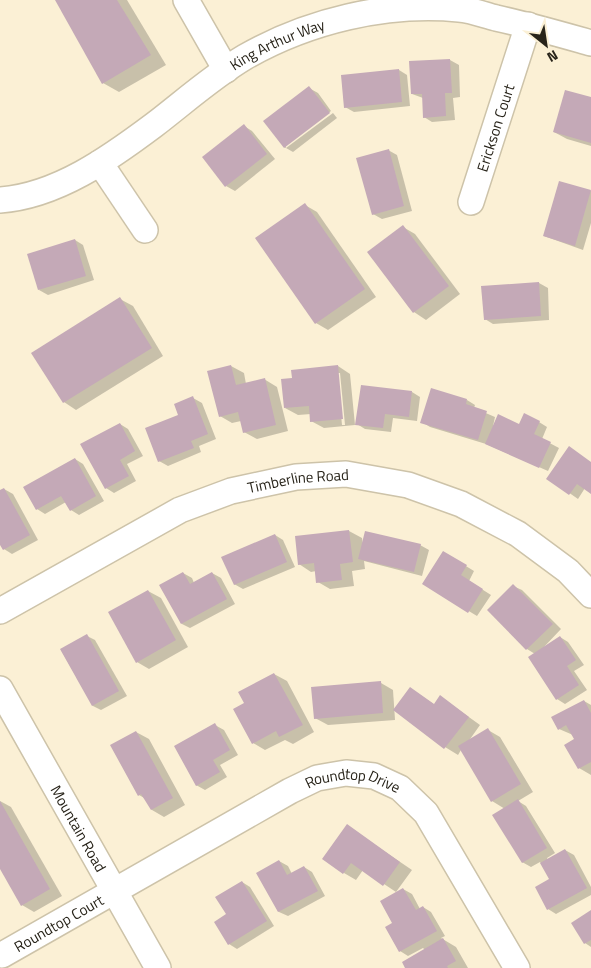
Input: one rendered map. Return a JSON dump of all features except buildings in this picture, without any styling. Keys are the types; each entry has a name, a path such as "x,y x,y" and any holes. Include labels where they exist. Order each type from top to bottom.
{"street":[{"path":"186,0 226,70"},
{"name":"King Arthur Way","path":"0,200 15,199 50,189 100,163 226,70 283,38 326,22 380,12 460,5 591,43"},
{"name":"Erickson Court","path":"471,202 528,25"},
{"path":"100,163 145,230"},
{"name":"Timberline Road","path":"0,611 180,510 240,489 296,477 346,474 408,485 461,504 518,534 568,572 591,595"},
{"name":"Mountain Road","path":"0,689 158,968"},
{"name":"Roundtop Drive","path":"116,891 290,791 317,778 346,773 374,776 400,788 426,813 516,968"},
{"name":"Roundtop Court","path":"2,955 116,891"}]}
